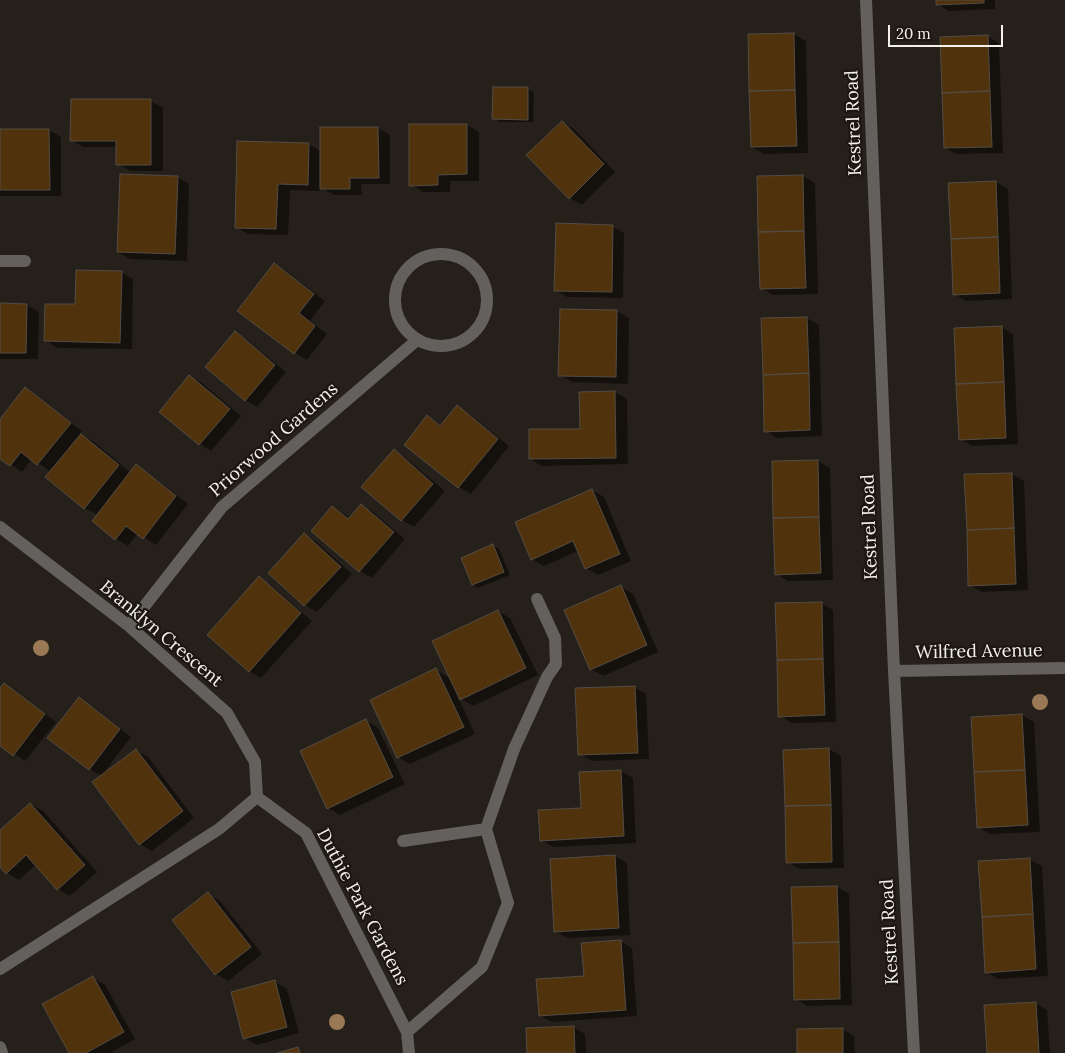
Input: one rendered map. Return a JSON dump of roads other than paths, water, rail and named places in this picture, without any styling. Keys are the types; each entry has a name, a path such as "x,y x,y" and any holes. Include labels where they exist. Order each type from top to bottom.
{"street":[{"name":"Kestrel Road","path":"866,0 894,671 914,1053"},
{"path":"440,254 455,256 469,263 479,274 486,288 487,303 483,318 474,332 462,341 447,346 432,346 417,340 406,330 398,318 394,303 396,288 402,274 412,264 426,256 440,254"},
{"path":"0,261 25,261"},
{"name":"Priorwood Gardens","path":"129,626 222,507 417,340"},
{"name":"Branklyn Crescent","path":"0,527 129,626 227,713 255,762 257,797"},
{"path":"407,1032 482,967 508,903 486,829 514,749 547,677 556,664 555,638 537,599"},
{"name":"Wilfred Avenue","path":"894,671 1065,668"},
{"path":"0,968 219,830 257,797"},
{"name":"Duthie Park Gardens","path":"257,797 306,833 407,1032 409,1053"},
{"path":"403,841 486,829"},
{"path":"0,1047 2,1053"}]}
